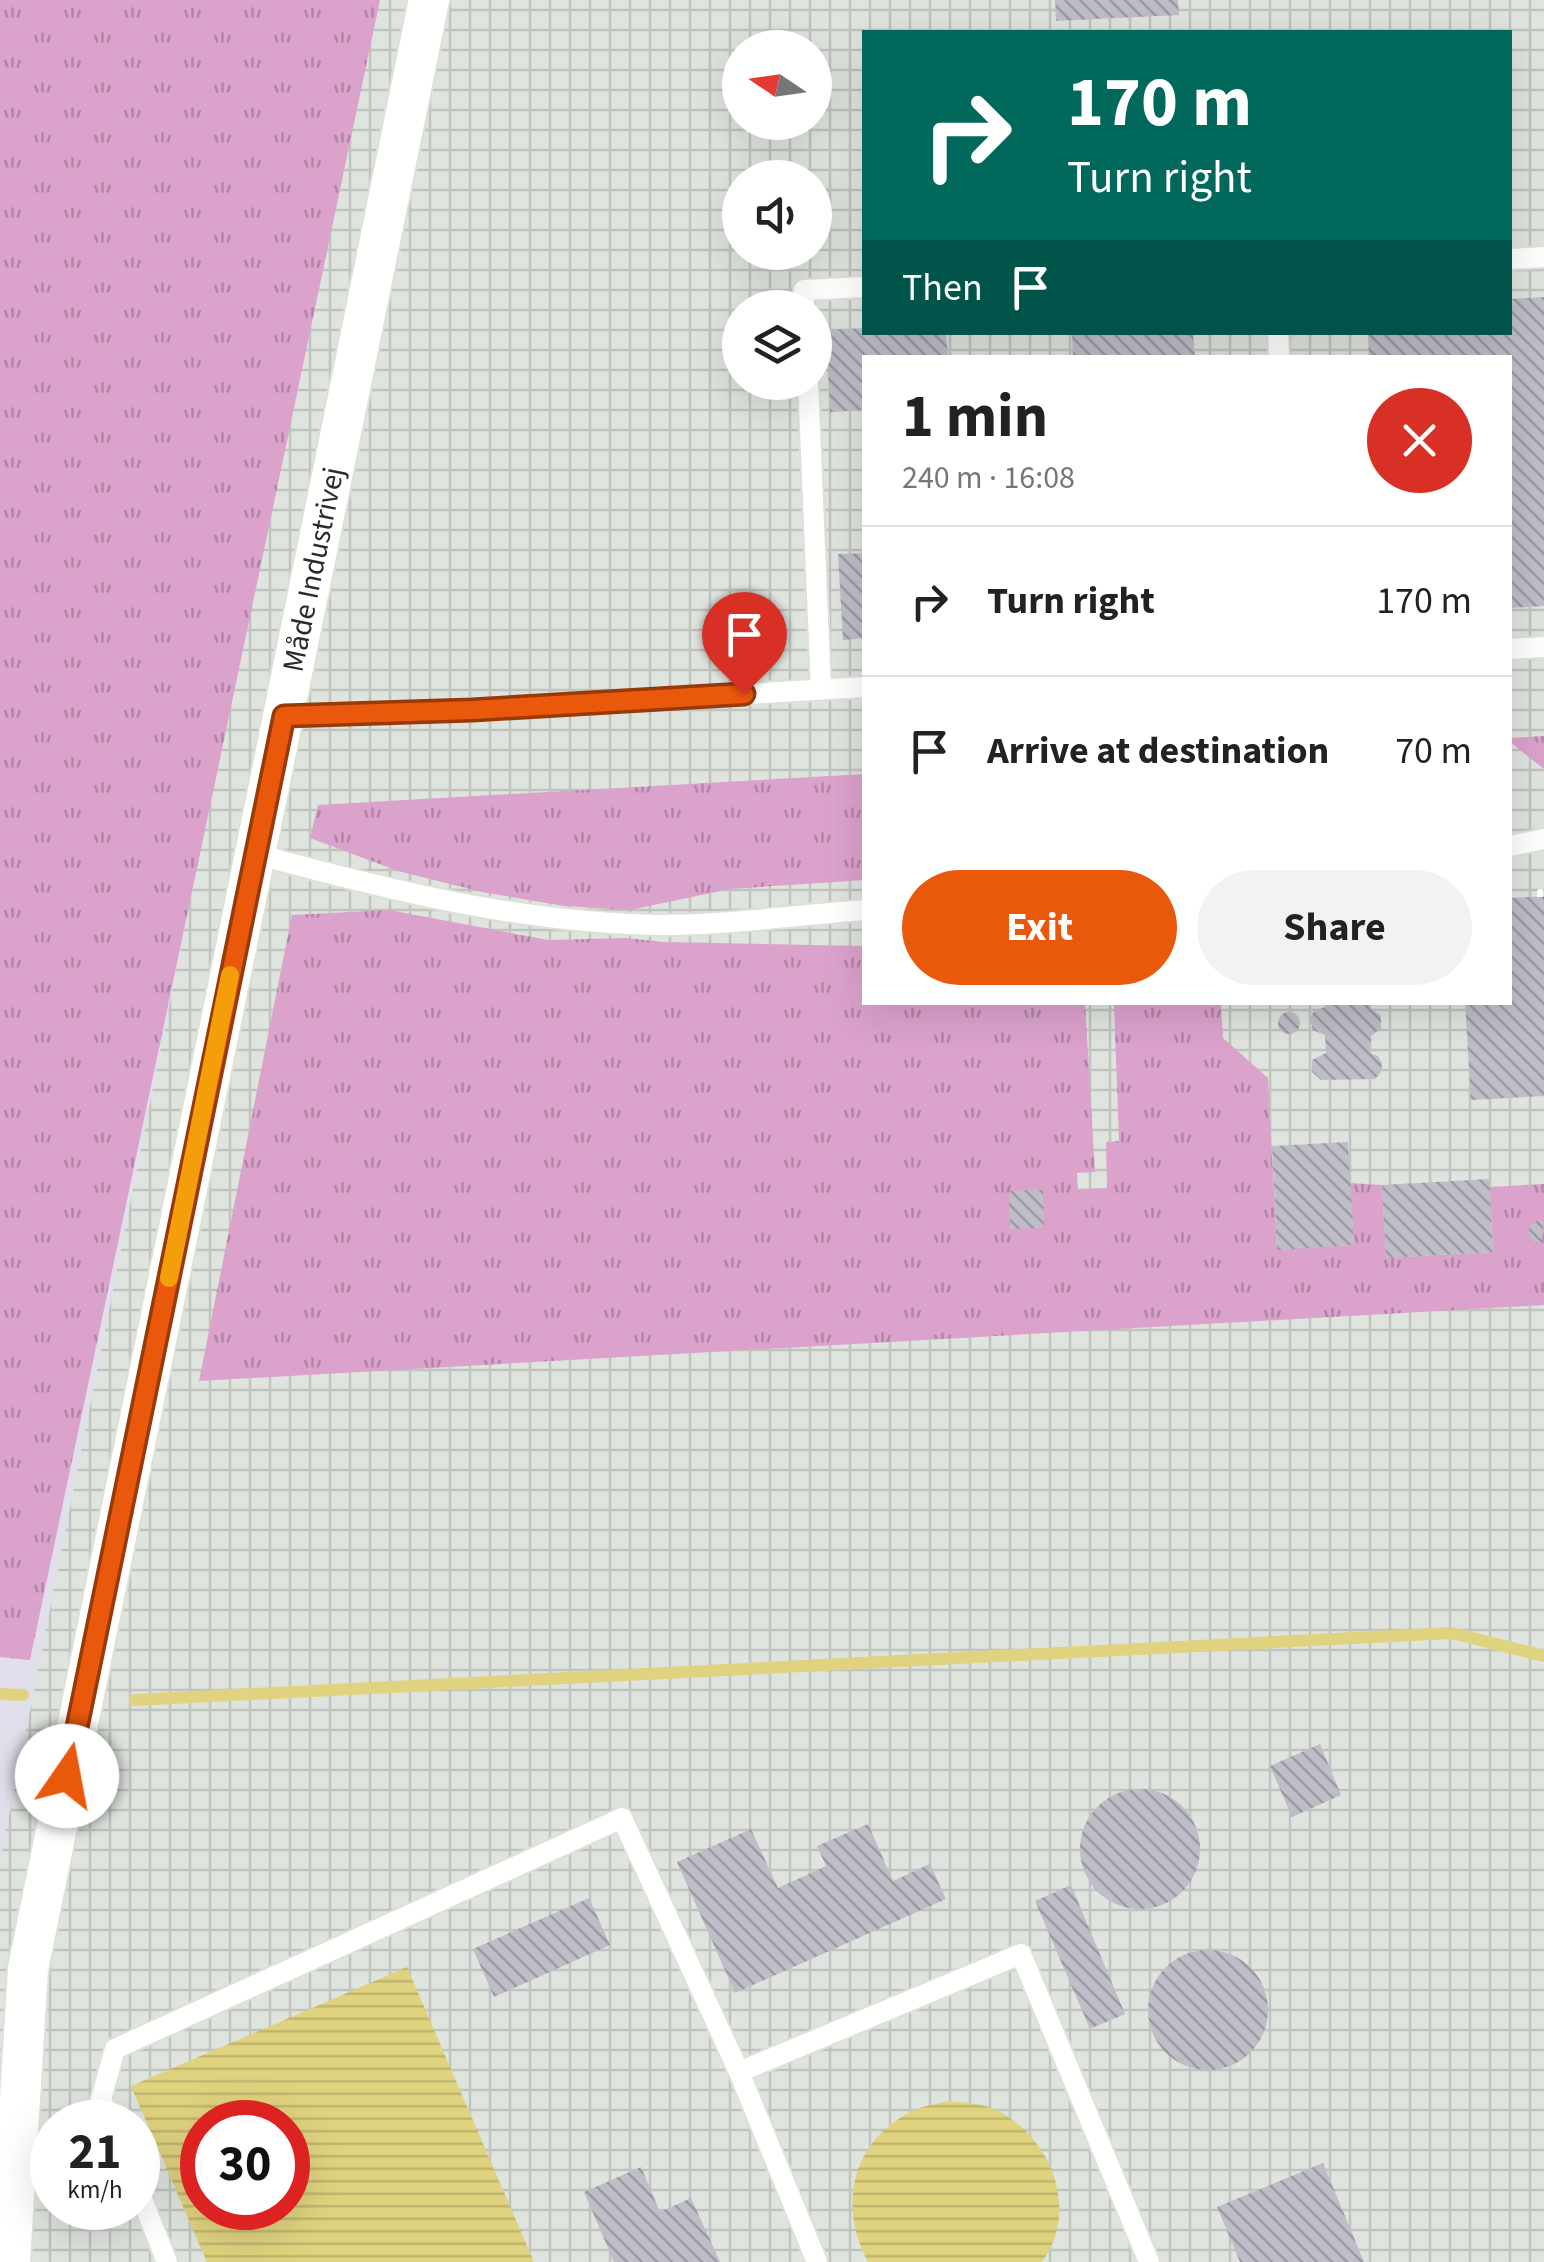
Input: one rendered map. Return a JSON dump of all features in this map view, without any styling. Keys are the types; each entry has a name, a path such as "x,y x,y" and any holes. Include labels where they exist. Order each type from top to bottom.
{"street":[{"name":"Måde Industrivej","path":"10,2262 28,1969 429,0"}],"lane":[{"path":"1512,258 1544,257"},
{"path":"804,290 862,287"},
{"path":"809,400 821,689"},
{"path":"1512,649 1544,647"},
{"path":"284,716 472,710 862,687"},
{"path":"1512,846 1544,839"},
{"path":"255,854 394,891 570,920 663,925 862,910"},
{"path":"101,2100 115,2049 622,1818 739,2072 817,2262"},
{"path":"739,2072 1021,1954 1149,2262"},
{"path":"154,2230 166,2262"}],"shaded area":[{"path":"368,0 1544,0 1544,2262 0,2262 0,1862"},
{"path":"407,1967 534,2262 207,2262 193,2230 310,2230 310,2100 180,2100 180,2199 160,2153 160,2100 137,2100 131,2086"},
{"path":"949,2101 983,2105 1002,2113 1035,2141 1047,2159 1055,2179 1059,2221 1042,2262 868,2262 854,2219 853,2198 863,2158 890,2125 914,2110"}],"green space":[{"path":"0,0 380,0 30,1660 0,1657"},
{"path":"1544,736 1544,769 1512,744 1512,738"},
{"path":"862,774 862,880 730,889 630,910 564,906 482,892 398,871 310,838 318,805"},
{"path":"389,910 548,940 626,938 862,946 862,1005 1085,1005 1095,1172 1077,1173 1078,1189 1107,1188 1106,1142 1119,1141 1114,1005 1221,1005 1223,1038 1268,1078 1277,1249 1354,1245 1350,1183 1382,1185 1386,1258 1493,1252 1490,1187 1544,1184 1544,1305 199,1381 292,915"}],"building":[{"path":"1055,0 1178,0 1179,15 1056,21"},
{"path":"1544,297 1544,606 1512,608 1512,355 1369,355 1368,335 1512,335 1512,299"},
{"path":"862,328 862,335 946,335 948,355 862,355 862,410 830,412 832,330"},
{"path":"1072,335 1193,335 1195,355 1073,355"},
{"path":"862,553 862,638 843,640 838,554"},
{"path":"1544,896 1544,1096 1471,1100 1465,1005 1512,1005 1512,898"},
{"path":"1370,1005 1381,1015 1381,1028 1371,1036 1370,1053 1382,1063 1375,1079 1321,1080 1312,1072 1312,1060 1326,1053 1325,1035 1313,1030 1310,1018 1314,1011"},
{"path":"1285,1012 1293,1012 1300,1023 1293,1034 1285,1034 1278,1027 1278,1019"},
{"path":"1348,1142 1354,1245 1277,1250 1272,1146"},
{"path":"1489,1179 1493,1252 1386,1258 1382,1185"},
{"path":"1043,1190 1044,1228 1010,1229 1009,1191"},
{"path":"1536,1221 1544,1221 1542,1243 1534,1242 1528,1233"},
{"path":"1320,1744 1341,1795 1292,1817 1270,1766"},
{"path":"1140,1789 1163,1794 1182,1807 1195,1826 1200,1849 1195,1872 1182,1891 1163,1904 1140,1909 1117,1904 1098,1891 1085,1872 1080,1849 1085,1826 1098,1807 1117,1794"},
{"path":"868,1824 893,1881 930,1864 946,1899 735,1993 677,1862 751,1829 778,1888 826,1866 817,1846"},
{"path":"1071,1885 1125,2014 1090,2029 1035,1901"},
{"path":"589,1898 610,1945 494,1997 473,1949"},
{"path":"1208,1950 1231,1955 1250,1968 1263,1987 1268,2010 1263,2033 1250,2052 1231,2065 1208,2070 1185,2065 1166,2052 1153,2033 1148,2010 1153,1987 1166,1968 1185,1955"},
{"path":"1323,2163 1364,2262 1240,2262 1217,2207"},
{"path":"641,2167 660,2212 691,2198 720,2262 614,2262 584,2192"}],"waterway":[{"path":"135,1700 1452,1633 1544,1656"},
{"path":"0,1694 23,1695"}],"slow traffic":[{"path":"169,1278 230,975"}],"route":[{"path":"67,1776 284,716 744,694"}]}
